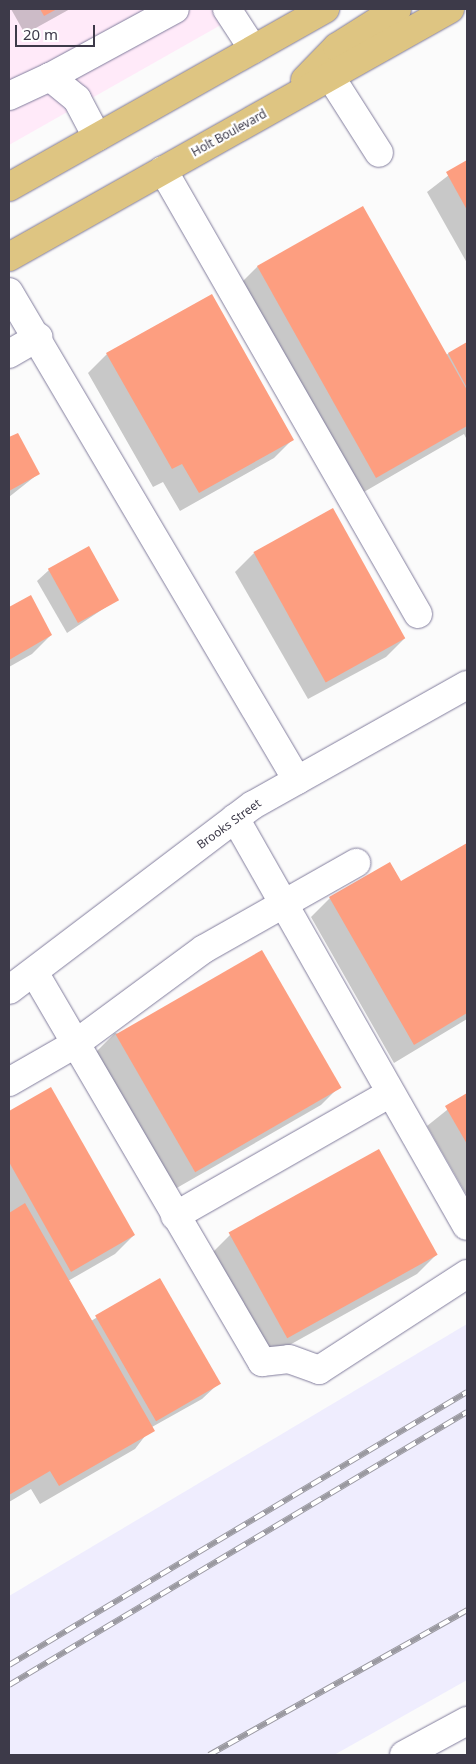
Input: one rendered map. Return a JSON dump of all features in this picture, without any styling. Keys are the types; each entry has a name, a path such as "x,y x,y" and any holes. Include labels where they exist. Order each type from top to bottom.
{"main road":[{"path":"9,187 325,9"},
{"path":"283,103 338,46 397,9"},
{"name":"Holt Boulevard","path":"9,257 450,9"}],"street":[{"path":"9,96 50,77 176,9"},
{"path":"226,9 253,49"},
{"path":"330,76 379,153"},
{"path":"50,77 77,100 97,137"},
{"path":"163,170 418,614"},
{"path":"9,292 38,337 297,780"},
{"path":"9,354 38,337"},
{"name":"Brooks Street","path":"9,990 236,818 297,780 467,685"},
{"path":"236,818 389,1094 467,1226"},
{"path":"9,1082 75,1044 204,950 356,863"},
{"path":"34,972 262,1362 290,1359 319,1370 467,1274"},
{"path":"175,1216 389,1094"},
{"path":"404,1755 467,1721"}],"shaded area":[{"path":"9,9 249,9 9,145"},
{"path":"467,1324 467,1680 334,1755 9,1755 9,1596"}],"building":[{"path":"40,9 57,9 44,16"},
{"path":"467,160 467,210 446,172"},
{"path":"363,206 467,390 467,426 376,478 257,266"},
{"path":"212,294 294,440 199,493 182,464 172,469 106,353"},
{"path":"467,342 467,388 448,353"},
{"path":"18,433 40,474 9,491 9,437"},
{"path":"333,508 405,638 326,682 253,552"},
{"path":"89,546 119,600 78,623 48,569"},
{"path":"31,595 52,635 9,660 9,607"},
{"path":"467,843 467,1013 414,1045 329,897 390,862 401,881"},
{"path":"262,950 342,1088 195,1172 116,1034"},
{"path":"51,1087 135,1235 71,1272 9,1162 9,1111"},
{"path":"467,1093 467,1144 445,1106"},
{"path":"379,1149 438,1255 287,1338 229,1232"},
{"path":"25,1203 155,1431 59,1486 50,1471 9,1495 9,1213"},
{"path":"160,1278 221,1384 156,1421 95,1316"}],"railway":[{"path":"9,1665 467,1392"},
{"path":"9,1685 467,1412"},
{"path":"209,1755 467,1610"}]}
